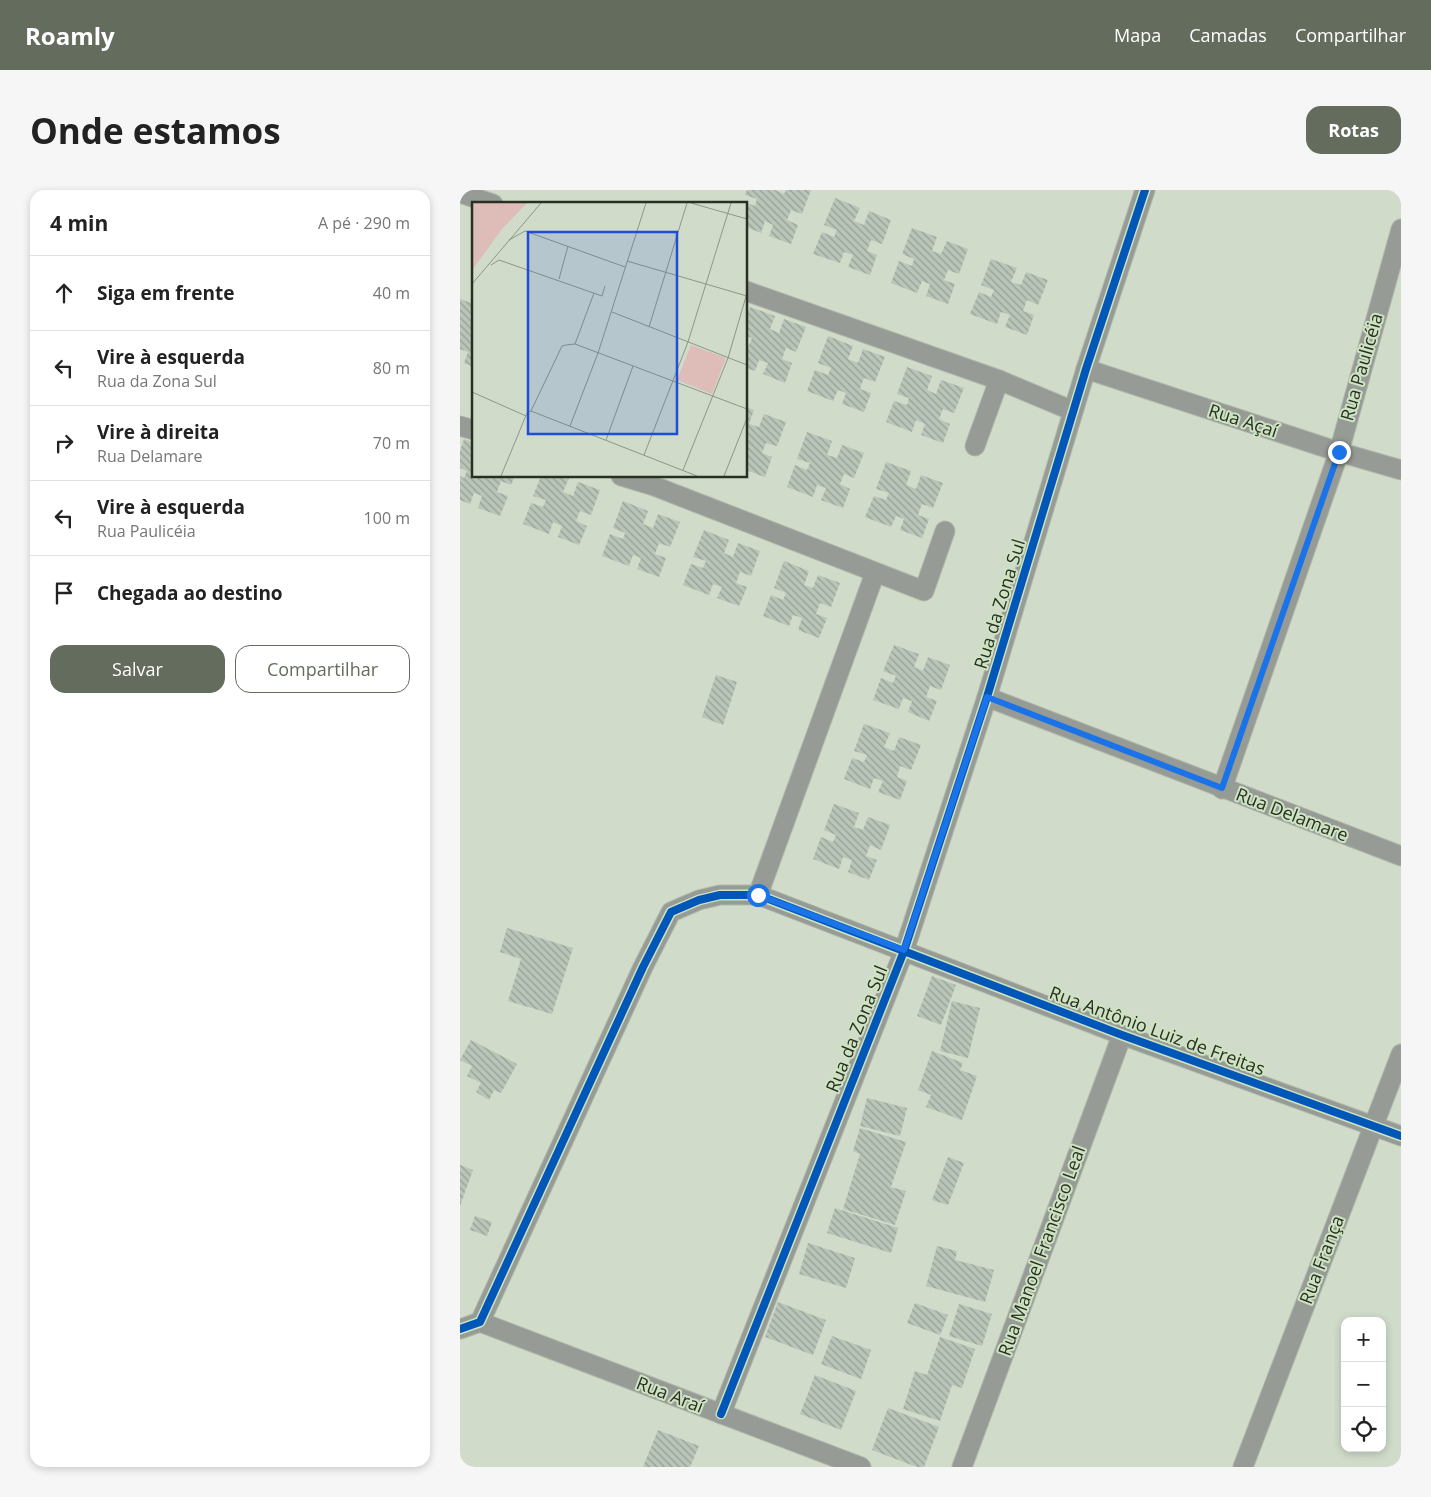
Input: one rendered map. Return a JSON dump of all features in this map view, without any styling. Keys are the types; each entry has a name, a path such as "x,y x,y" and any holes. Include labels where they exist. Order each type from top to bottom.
{"street":[{"name":"Rua da Zona Sul","path":"721,1414 904,950 987,697 1086,369 1145,190"},
{"path":"460,193 487,202"},
{"name":"Rua Paulicéia","path":"1222,788 1339,452 1401,229"},
{"path":"748,292 1000,380 1073,411"},
{"name":"Rua Açaí","path":"1086,369 1339,452 1401,470"},
{"path":"975,446 1000,380"},
{"path":"635,478 655,481 924,592 945,531"},
{"path":"460,1329 480,1322 643,968 671,912 699,900 720,895 758,895 875,573"},
{"name":"Rua Delamare","path":"987,697 1401,856"},
{"name":"Rua Antônio Luiz de Freitas","path":"758,895 1122,1035 1401,1136"},
{"name":"Rua Manoel Francisco Leal","path":"962,1467 1122,1035"},
{"name":"Rua França","path":"1243,1467 1401,1054"},
{"name":"Rua Araí","path":"480,1322 860,1467"}],"building":[{"path":"747,190 775,190 784,194 786,190 811,190 802,214 791,210 787,220 798,225 791,244 769,236 773,225 765,221 761,233 748,228 748,203 755,206 757,199 745,195"},
{"path":"835,198 860,208 854,221 864,225 869,211 891,220 882,244 871,240 867,251 877,255 870,275 848,267 853,255 844,252 840,263 813,254 822,232 834,237 837,230 824,225"},
{"path":"912,228 937,237 932,251 941,254 947,241 968,249 959,274 948,270 944,280 955,284 948,304 926,296 930,284 922,281 917,293 891,283 899,261 912,266 914,259 902,254"},
{"path":"991,259 1017,268 1011,282 1021,285 1026,272 1048,280 1038,305 1027,300 1023,311 1034,315 1027,335 1005,327 1010,315 1001,312 997,324 970,314 979,292 991,297 994,290 981,285"},
{"path":"460,299 472,303 470,318 472,319 472,366 464,363 468,352 460,349"},
{"path":"750,307 775,316 770,329 779,333 784,319 806,327 796,352 786,348 782,359 792,363 785,383 763,374 768,363 759,360 755,371 748,369 748,345 752,338 748,337 748,312"},
{"path":"828,336 853,346 848,359 858,363 863,349 885,357 875,382 864,378 860,389 871,393 864,412 842,404 846,393 838,390 833,401 807,391 815,370 828,375 831,368 818,363"},
{"path":"907,367 932,376 927,390 936,394 941,380 964,388 954,413 943,409 939,419 950,424 943,443 921,435 925,424 916,420 912,432 886,422 894,401 907,405 909,398 897,394"},
{"path":"748,408 754,410 749,424 759,427 764,414 786,422 777,446 766,443 762,453 772,457 765,477 748,471"},
{"path":"807,432 832,441 827,455 837,458 842,445 864,453 854,478 844,474 840,484 850,489 843,508 821,500 826,488 817,485 813,497 787,487 795,465 807,470 810,463 797,459"},
{"path":"464,439 472,442 472,478 514,478 511,485 501,481 497,492 508,496 500,516 478,508 482,496 474,493 470,504 460,500 460,476 464,478 467,471 460,468 460,451"},
{"path":"886,462 911,471 906,485 916,489 921,475 943,483 933,508 922,504 918,515 929,519 922,538 900,530 904,519 896,516 891,527 865,517 874,496 886,500 889,493 876,489"},
{"path":"540,478 569,478 563,492 573,496 578,482 600,490 591,515 580,511 576,521 587,526 579,545 558,537 562,526 553,522 549,534 523,524 531,503 543,507 546,500 533,496"},
{"path":"623,501 648,511 643,524 653,528 658,514 680,522 670,547 659,543 655,554 666,558 659,577 637,569 641,558 633,555 629,566 602,556 610,534 623,539 625,533 613,528"},
{"path":"704,530 729,540 724,553 733,557 738,543 760,551 751,576 740,572 736,583 747,587 739,606 717,598 722,587 713,584 709,595 683,585 691,564 703,568 706,561 693,557"},
{"path":"784,561 809,571 804,585 813,588 818,575 840,583 831,607 820,603 816,614 827,618 819,638 798,630 802,618 793,615 789,626 763,616 771,595 783,600 786,593 774,588"},
{"path":"894,645 919,654 914,667 923,671 928,657 950,665 941,690 930,686 926,697 937,701 929,721 908,712 912,701 903,698 899,709 873,700 881,678 893,683 896,676 883,671"},
{"path":"716,675 737,682 723,725 702,717"},
{"path":"864,724 890,733 884,747 894,751 899,737 921,745 911,770 900,766 897,777 907,781 900,800 878,792 883,781 874,778 870,789 844,779 852,758 864,762 867,755 854,751"},
{"path":"834,804 859,813 854,827 863,830 868,817 890,825 881,850 870,845 866,856 877,860 869,880 848,872 852,860 843,857 839,869 813,859 821,837 833,842 836,835 824,830"},
{"path":"507,928 573,948 552,1014 508,1001 521,959 500,952"},
{"path":"932,976 956,985 941,1025 917,1016"},
{"path":"952,1001 980,1008 968,1058 940,1051"},
{"path":"471,1040 517,1064 501,1093 494,1090 489,1100 476,1092 481,1083 467,1076 472,1066 460,1060"},
{"path":"932,1051 963,1063 960,1070 977,1076 962,1120 926,1107 931,1095 918,1090"},
{"path":"867,1098 907,1108 900,1136 860,1126"},
{"path":"860,1128 906,1142 891,1187 906,1191 895,1225 843,1209 860,1154 853,1151"},
{"path":"948,1157 964,1163 948,1205 932,1200"},
{"path":"460,1165 473,1170 460,1206"},
{"path":"835,1208 898,1228 891,1253 827,1233"},
{"path":"475,1216 492,1222 487,1236 470,1230"},
{"path":"808,1243 855,1258 846,1288 799,1274"},
{"path":"937,1246 957,1251 955,1260 994,1270 985,1302 926,1286"},
{"path":"778,1302 826,1320 813,1355 765,1337"},
{"path":"915,1303 948,1315 940,1335 907,1323"},
{"path":"959,1304 992,1314 982,1346 949,1336"},
{"path":"832,1336 871,1350 861,1379 821,1364"},
{"path":"940,1337 975,1349 962,1388 952,1385 940,1421 903,1409 915,1371 927,1375"},
{"path":"815,1375 856,1391 841,1430 800,1414"},
{"path":"888,1408 939,1427 924,1467 917,1467 872,1450"},
{"path":"658,1430 699,1446 690,1467 643,1467"}],"cycle path":[{"path":"721,1414 904,951 987,697 1086,369 1145,190"},
{"path":"460,1329 480,1322 643,967 671,912 699,900 720,895 758,895 1122,1035 1401,1136"}],"route":[{"path":"758,895 904,950 987,697 1222,788 1339,452"}]}
